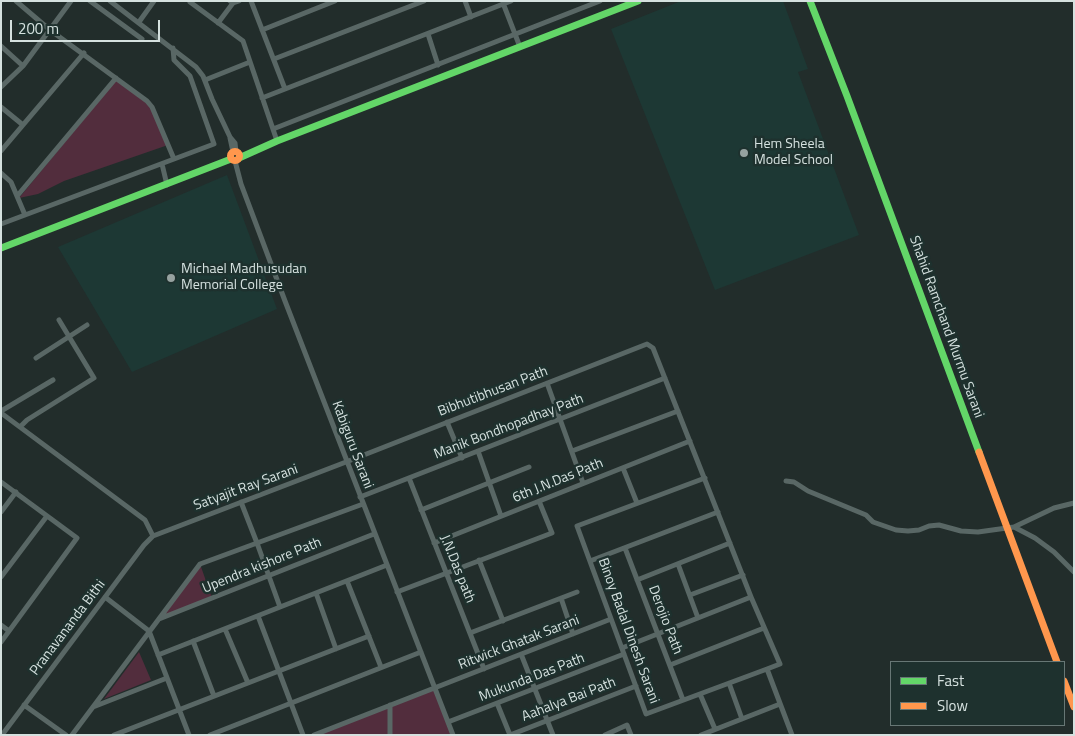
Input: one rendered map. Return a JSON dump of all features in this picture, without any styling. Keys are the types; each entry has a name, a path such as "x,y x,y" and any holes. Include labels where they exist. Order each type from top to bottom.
{"street":[{"path":"16,1 50,30 148,101 174,159"},
{"path":"1,87 23,66 70,1"},
{"path":"90,1 142,39"},
{"name":"Kabiguru Sarani","path":"110,1 196,67 204,80 230,137 230,145 239,166 238,173 286,305 453,735"},
{"path":"139,22 154,1"},
{"path":"251,1 285,89"},
{"path":"262,30 335,1"},
{"path":"274,59 424,1"},
{"path":"465,1 471,17"},
{"path":"262,98 511,1"},
{"path":"273,129 600,1"},
{"path":"235,156 628,1"},
{"path":"1,248 167,185 276,138 638,1"},
{"name":"Shahid Ramchand Murmu Sarani","path":"810,1 1010,527 1057,661"},
{"path":"190,2 243,41 276,138"},
{"path":"218,23 234,2"},
{"path":"503,3 519,45"},
{"path":"428,34 438,65"},
{"path":"1,46 23,66"},
{"path":"1,224 214,144 190,76 174,60 173,48"},
{"path":"1,151 84,53"},
{"path":"204,80 250,62"},
{"path":"18,195 116,78"},
{"path":"1,107 23,125"},
{"path":"162,164 167,185"},
{"path":"1,173 11,182 25,215"},
{"path":"20,427 94,378 59,320"},
{"path":"36,358 88,326"},
{"name":"Bibhutibhusan Path","path":"346,462 647,344 653,348 665,378"},
{"path":"665,378 751,597 780,664 767,669 792,735"},
{"name":"Manik Bondhopadhay Path","path":"360,498 665,378"},
{"path":"53,380 1,412 145,520 153,536"},
{"path":"547,383 584,484"},
{"path":"572,451 678,410"},
{"path":"447,422 462,458"},
{"name":"6th J.N.Das Path","path":"434,543 690,441"},
{"path":"478,451 501,516"},
{"name":"Satyajit Ray Sarani","path":"153,536 346,462"},
{"path":"421,510 529,467"},
{"path":"623,468 637,503"},
{"name":"J.N.Das path","path":"409,478 484,669"},
{"name":"Binoy Badal Dinesh Sarani","path":"705,478 577,526 646,714 767,669"},
{"path":"786,481 794,482 808,491 866,516 872,522 879,525 908,531 938,525 971,532 997,530 1010,527 1054,508 1074,504"},
{"path":"1,482 77,538 1,642"},
{"path":"1,512 16,492"},
{"path":"397,592 552,532 539,501"},
{"path":"241,502 280,607"},
{"path":"72,735 200,564 363,504"},
{"path":"590,561 718,512"},
{"path":"1,577 47,516"},
{"path":"1010,527 1035,538 1054,552 1074,572"},
{"name":"Upendra kishore Path","path":"158,620 374,534"},
{"name":"Pranavananda Bithi","path":"2,735 105,596 153,536"},
{"path":"638,580 730,543"},
{"name":"Derojio Path","path":"625,548 683,700"},
{"path":"479,560 503,621"},
{"path":"678,564 698,618"},
{"path":"158,655 387,565"},
{"path":"690,595 743,575"},
{"path":"347,581 381,668"},
{"path":"470,633 577,592"},
{"path":"316,593 336,649"},
{"path":"105,596 148,631 189,735"},
{"path":"622,648 751,597"},
{"path":"561,598 573,634"},
{"path":"258,616 303,735"},
{"name":"Ritwick Ghatak Sarani","path":"314,735 611,619"},
{"path":"1,625 10,631"},
{"path":"670,665 764,628"},
{"path":"225,629 248,683"},
{"path":"114,735 368,636"},
{"path":"193,641 214,696"},
{"path":"210,735 421,652"},
{"path":"521,654 553,735"},
{"name":"Mukunda Das Path","path":"448,722 624,654"},
{"path":"93,707 167,678"},
{"path":"729,683 742,719"},
{"name":"Aahalya Bai Path","path":"497,703 510,735 636,686"},
{"path":"1070,689 1074,707"},
{"path":"700,694 715,729"},
{"path":"701,735 780,704"},
{"path":"24,705 66,735"},
{"path":"390,705 390,735"},
{"path":"605,735 627,725 631,735"}],"shaded area":[{"name":"Hem Sheela Model School","path":"681,1 783,1 808,69 798,72 859,235 715,290 611,29"},
{"path":"116,80 151,106 168,145 64,181 38,194 19,198"},
{"name":"Michael Madhusudan Memorial College","path":"227,175 277,309 132,372 58,247"},
{"path":"200,564 212,598 162,616"},
{"path":"139,652 151,680 104,699"},
{"path":"435,688 452,735 318,735"}],"traffic: fast":[{"path":"239,158 277,141 638,1"},
{"path":"810,1 979,452"},
{"path":"1,248 231,159"}],"traffic: slow":[{"path":"235,152 239,156 235,160 231,156 235,152"},
{"path":"979,452 1057,661"},
{"path":"1065,684 1074,707"}],"place":[{"name":"Hem Sheela Model School","path":"744,153"},
{"name":"Michael Madhusudan Memorial College","path":"171,278"}]}
